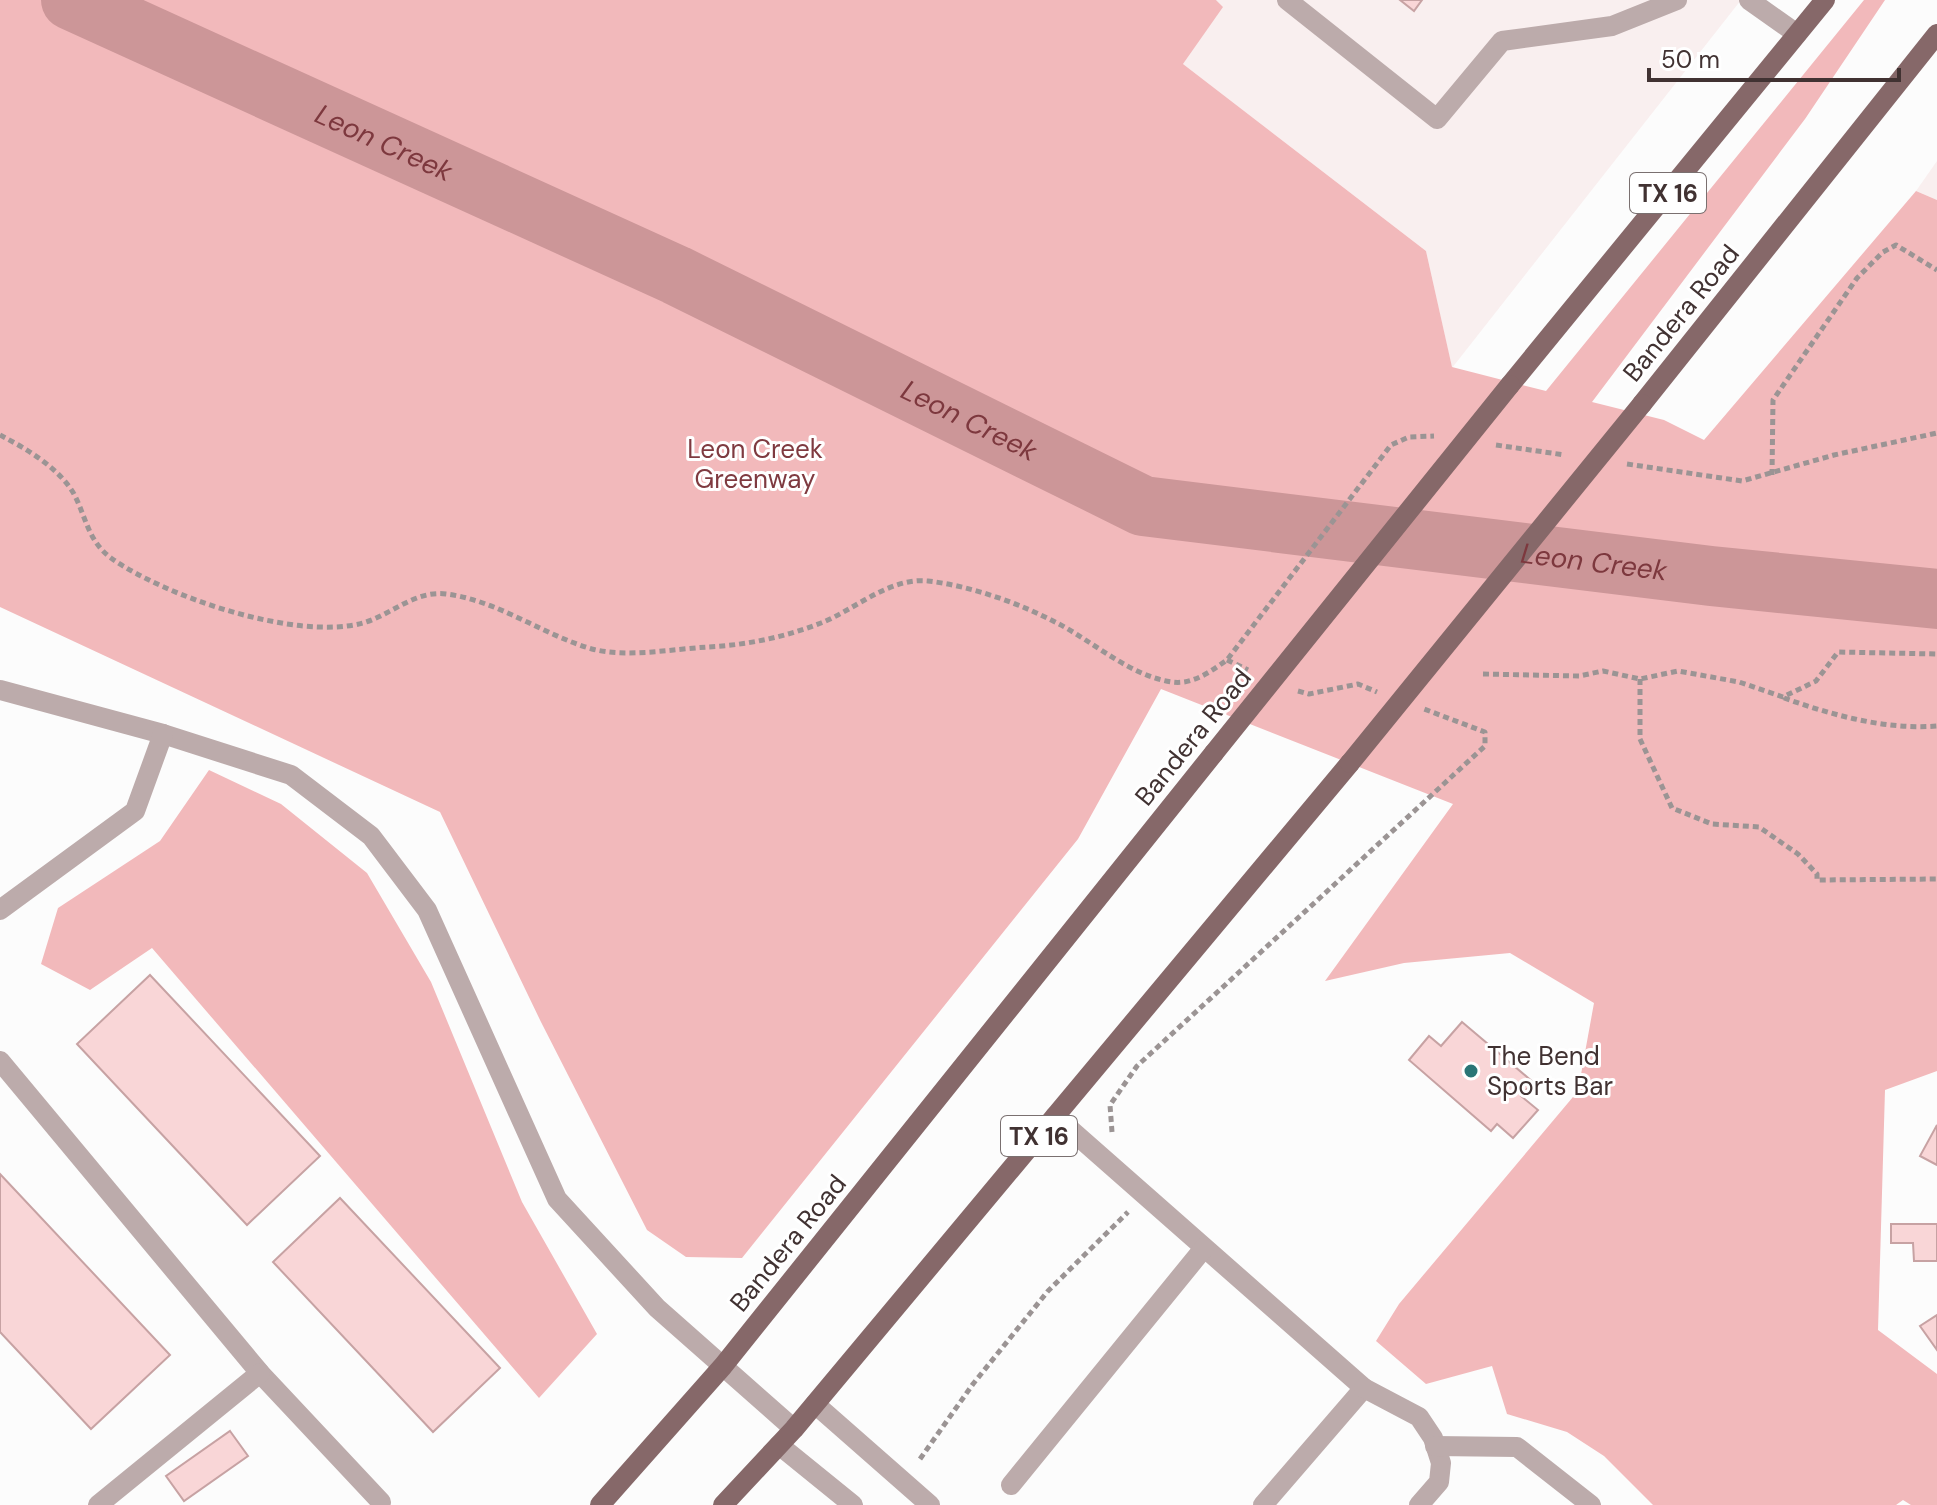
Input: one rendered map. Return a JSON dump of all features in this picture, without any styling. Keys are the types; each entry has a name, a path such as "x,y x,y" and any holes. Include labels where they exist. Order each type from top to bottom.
{"main road":[{"name":"Bandera Road","path":"600,1505 723,1366 1510,385 1825,0"},
{"name":"Bandera Road","path":"723,1505 794,1429 1350,763 1933,46"}],"street":[{"path":"1287,0 1437,119 1502,41 1612,26 1677,0"},
{"path":"1749,0 1797,34"},
{"path":"0,690 163,734 291,775 371,836 427,910 557,1199 657,1308 794,1429"},
{"path":"0,910 135,811 163,734"},
{"path":"0,1061 260,1373 381,1502"},
{"path":"1055,1116 1364,1388 1419,1417 1441,1463 1439,1482 1419,1505"},
{"path":"1011,1485 1204,1248"},
{"path":"98,1505 260,1373"},
{"path":"1263,1505 1364,1388"},
{"path":"815,1404 930,1505"},
{"path":"779,1445 853,1505"},
{"path":"1435,1446 1517,1447 1591,1505"}],"path":[{"path":"1772,475 1773,400 1857,278 1883,252 1896,245 1937,270"},
{"path":"1622,463 1742,481 1834,455 1937,433"},
{"path":"0,435 63,478 75,496 91,538 110,557 161,585 292,625 339,628 367,622 410,600 442,593 471,599 554,636 597,650 729,646 781,637 824,622 895,586 924,580 970,589 1056,622 1140,672 1173,683 1198,679 1227,660 1391,445 1409,437 1444,438"},
{"path":"1489,444 1578,457"},
{"path":"1783,697 1816,681 1838,652 1937,654"},
{"path":"1227,660 1254,673"},
{"path":"1483,674 1579,676 1603,671 1640,679 1678,671 1739,682 1833,715 1916,728 1937,726"},
{"path":"1640,679 1640,739 1672,808 1712,824 1759,827 1798,854 1817,874 1817,880 1937,879"},
{"path":"1295,690 1309,694 1358,684 1386,695"},
{"path":"1112,1136 1110,1105 1137,1066 1485,746 1485,732 1414,706"},
{"path":"920,1459 973,1384 1048,1291 1146,1195"}],"shaded area":[{"path":"1216,0 1741,0 1452,368 1426,251 1183,64 1222,7"},
{"path":"1937,161 1937,200 1916,191"}],"green space":[{"name":"Leon Creek Greenway","path":"0,0 1216,0 1223,7 1183,64 1426,251 1452,367 1546,391 1864,0 1885,0 1805,119 1592,402 1664,420 1704,440 1916,191 1937,200 1937,1071 1885,1090 1878,1330 1937,1374 1937,1505 1911,1505 1903,1500 1896,1505 1653,1505 1604,1456 1567,1432 1507,1414 1492,1366 1426,1384 1376,1341 1399,1304 1578,1091 1594,1003 1510,953 1404,963 1325,981 1453,804 1161,689 1078,839 742,1258 686,1257 647,1230 541,1022 440,812 0,607"},
{"path":"209,770 281,804 367,873 431,982 522,1202 597,1334 539,1398 152,948 90,990 41,964 58,908 160,841"}],"building":[{"path":"1400,0 1422,0 1414,11"},
{"path":"150,975 320,1156 247,1225 77,1044"},
{"name":"The Bend Sports Bar","path":"1462,1022 1533,1082 1521,1096 1538,1110 1513,1138 1497,1124 1491,1131 1409,1060 1429,1036 1441,1046"},
{"path":"1937,1125 1937,1165 1920,1156"},
{"path":"0,1174 170,1355 91,1429 0,1332"},
{"path":"340,1198 500,1368 433,1432 273,1262"},
{"path":"1891,1224 1937,1224 1937,1261 1914,1261 1913,1243 1891,1243"},
{"path":"1937,1315 1937,1350 1920,1326"},
{"path":"230,1431 248,1456 184,1501 166,1476"}],"waterway":[{"name":"Leon Creek","path":"71,0 676,275 1143,506 1711,576 1937,599"}],"place":[{"name":"The Bend Sports Bar","path":"1471,1071"}]}
